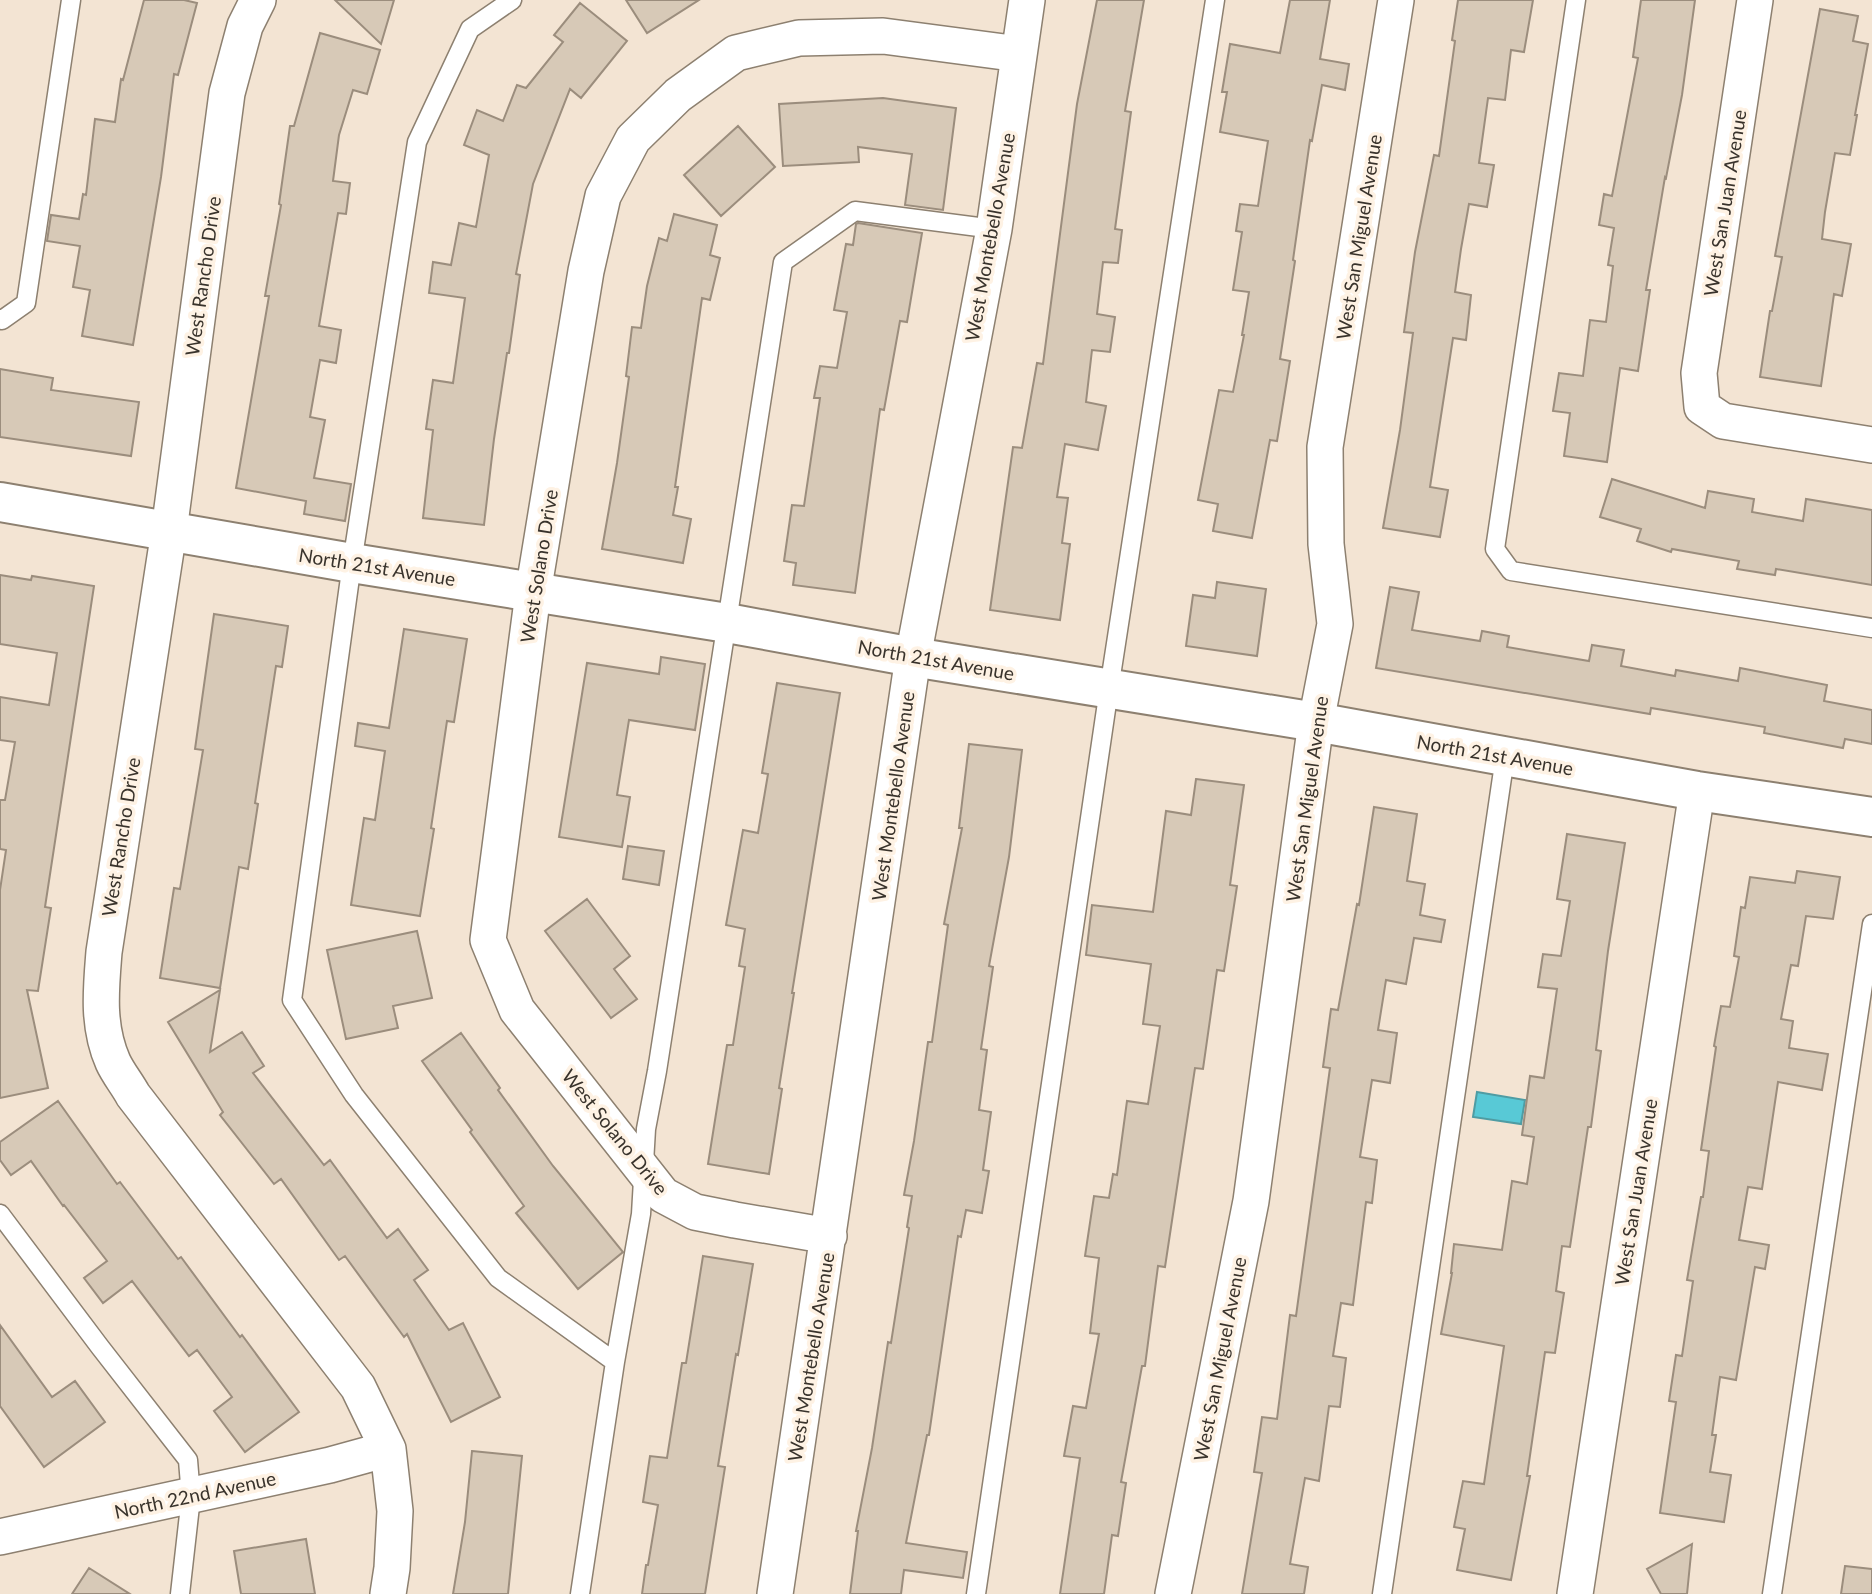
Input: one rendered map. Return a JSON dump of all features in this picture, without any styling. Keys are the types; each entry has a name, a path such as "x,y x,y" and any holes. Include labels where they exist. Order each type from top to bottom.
{"street":[{"name":"West Rancho Drive","path":"258,0 245,26 227,93 169,531 104,952 100,996 102,1032 113,1063 133,1095 358,1387 388,1449 395,1511 388,1594"},
{"name":"West Montebello Avenue","path":"775,1594 913,657 994,229 1027,0"},
{"name":"West San Miguel Avenue","path":"1173,1594 1251,1200 1316,722 1335,624 1326,544 1325,447 1396,0"},
{"name":"West San Juan Avenue","path":"1755,0 1699,373 1702,407 1723,421 1872,445"},
{"name":"West Solano Drive","path":"829,1236 695,1212 663,1195 517,1010 488,940 533,593 586,271 603,196 633,139 678,94 736,53 799,38 883,36 1019,54"},
{"name":"North 21st Avenue","path":"0,502 352,563 727,623 913,657 1316,722 1697,791 1872,817"},
{"name":"West San Juan Avenue","path":"1576,1594 1697,791"},
{"name":"North 22nd Avenue","path":"0,1537 191,1497 388,1449"}],"lane":[{"path":"0,319 26,303 71,0"},
{"path":"512,0 470,29 417,142 352,563 292,1000 354,1095 498,1278 615,1363"},
{"path":"976,1594 1109,689 1214,0"},
{"path":"1576,0 1495,548 1511,571 1872,628"},
{"path":"580,1594 641,1214 646,1129 783,262 855,211 994,229"},
{"path":"1382,1594 1506,757"},
{"path":"1772,1594 1872,924"},
{"path":"0,1214 188,1460 191,1497 180,1594"}],"water":[{"path":"1477,1092 1525,1100 1521,1124 1473,1117"}],"building":[{"path":"144,0 184,0 197,3 178,75 174,74 161,177 133,345 82,336 90,290 73,287 80,246 47,241 51,215 79,219 83,194 86,195 95,119 115,122 121,79 123,80"},
{"path":"335,0 394,0 381,44"},
{"path":"626,0 699,0 647,33"},
{"path":"1097,0 1144,0 1125,111 1131,112 1115,229 1122,230 1118,263 1103,262 1097,314 1115,317 1110,352 1092,350 1086,402 1106,406 1098,450 1065,444 1057,497 1068,498 1062,543 1070,544 1060,620 990,610 1013,447 1022,448 1037,363 1043,364 1077,104"},
{"path":"1290,0 1330,0 1320,59 1349,64 1345,90 1322,85 1312,141 1310,140 1280,359 1290,361 1277,441 1270,440 1252,538 1213,531 1218,504 1198,500 1219,390 1233,392 1244,335 1249,292 1233,290 1242,232 1236,231 1240,204 1258,206 1268,141 1220,132 1227,92 1222,92 1230,44 1280,53"},
{"path":"1458,0 1533,0 1524,52 1511,50 1505,100 1488,98 1479,163 1494,165 1487,207 1469,204 1461,249 1455,292 1471,295 1466,340 1453,338 1430,487 1448,490 1440,537 1383,528 1413,333 1404,332 1415,252 1434,155 1439,156"},
{"path":"1641,0 1695,0 1682,95 1646,290 1650,290 1638,371 1620,368 1607,462 1564,456 1570,413 1553,411 1559,373 1583,376 1590,320 1606,322 1613,266 1608,265 1614,228 1599,225 1604,194 1612,196 1638,58 1633,57"},
{"path":"580,3 627,41 581,98 570,89 533,184 516,274 520,275 494,439 484,525 423,518 433,430 426,429 433,380 453,383 465,298 429,293 433,262 451,265 459,223 476,227 489,155 464,145 477,110 503,121 517,85 526,88 563,42 554,35"},
{"path":"1820,9 1858,16 1853,41 1868,44 1850,155 1835,153 1825,212 1822,239 1851,244 1842,296 1834,294 1821,386 1760,377 1782,257 1775,256"},
{"path":"320,33 380,50 367,94 353,90 339,135 333,181 350,183 346,214 338,213 319,326 341,330 336,363 320,360 310,417 325,420 314,478 351,484 345,521 304,514 306,501 236,488 269,296 265,296 281,205 279,204 290,126 294,126"},
{"path":"883,98 956,108 943,210 905,205 912,154 858,147 859,162 783,166 779,104"},
{"path":"738,126 775,167 721,216 684,175"},
{"path":"674,214 717,225 710,255 720,258 710,300 702,298 675,487 678,487 673,515 691,519 683,563 602,549 629,377 626,376 632,327 641,328 647,286 659,238 667,241"},
{"path":"858,223 922,233 907,322 900,321 884,410 880,409 855,593 793,585 796,563 784,561 792,505 804,506 820,398 814,398 820,366 837,368 847,312 834,310 846,244 853,245"},
{"path":"0,369 53,378 51,390 139,402 131,456 0,437"},
{"path":"1612,479 1705,508 1708,491 1754,499 1752,512 1803,521 1806,499 1872,510 1872,585 1776,569 1775,575 1737,569 1739,561 1672,549 1671,552 1637,541 1641,529 1600,517"},
{"path":"0,575 31,580 32,576 94,586 45,907 51,908 38,991 27,990 48,1088 0,1098 0,890 6,850 0,849 0,800 5,800 15,742 0,740 0,697 49,705 57,653 0,644"},
{"path":"1217,582 1266,589 1257,656 1186,646 1193,595 1215,598"},
{"path":"1390,587 1419,592 1412,630 1480,641 1482,631 1509,636 1507,647 1589,661 1592,645 1624,650 1621,666 1675,676 1676,670 1738,681 1740,668 1827,685 1824,701 1872,710 1872,744 1845,739 1843,748 1764,733 1765,727 1651,708 1650,714 1376,668"},
{"path":"214,614 288,626 282,667 276,666 248,869 239,867 220,988 160,978 174,888 180,889 203,750 195,749"},
{"path":"404,629 467,639 454,722 447,721 420,916 351,905 364,818 375,820 385,751 355,746 358,723 389,728"},
{"path":"661,657 705,664 695,730 629,720 617,795 630,797 622,847 559,837 587,663 659,674"},
{"path":"777,683 840,693 792,993 779,1088 782,1089 769,1174 708,1164 727,1045 733,1045 745,967 739,966 745,929 726,925 743,830 758,833 768,774 762,773"},
{"path":"969,744 1022,750 1009,857 989,966 993,967 981,1049 987,1050 979,1110 991,1112 983,1170 989,1171 982,1213 966,1210 961,1237 958,1236 929,1435 906,1543 967,1552 963,1578 904,1570 901,1594 850,1594 856,1531 909,1228 912,1196 904,1195 928,1042 932,1042 948,925 944,924 962,828 959,828"},
{"path":"1196,779 1244,785 1230,885 1237,886 1224,971 1217,970 1203,1069 1195,1068 1165,1267 1158,1266 1145,1366 1142,1366 1121,1482 1126,1483 1118,1536 1112,1535 1104,1594 1060,1594 1080,1458 1064,1456 1073,1406 1086,1408 1099,1334 1090,1333 1099,1258 1085,1256 1094,1196 1109,1198 1113,1174 1117,1175 1127,1101 1148,1104 1160,1026 1143,1024 1151,964 1086,955 1092,905 1153,912 1166,811 1191,815"},
{"path":"1374,807 1417,814 1407,881 1425,884 1420,915 1445,920 1441,942 1414,938 1406,984 1386,980 1378,1030 1397,1033 1390,1083 1372,1080 1360,1157 1377,1160 1372,1203 1366,1202 1353,1305 1341,1303 1333,1356 1346,1358 1340,1407 1329,1406 1319,1481 1305,1478 1290,1564 1308,1567 1304,1594 1242,1594 1262,1473 1254,1472 1262,1417 1277,1419 1290,1315 1296,1316 1330,1068 1323,1067 1331,1009 1338,1010 1357,904 1359,905"},
{"path":"1567,834 1625,843 1596,1050 1601,1051 1591,1127 1588,1127 1570,1247 1562,1246 1556,1291 1564,1293 1555,1353 1545,1352 1527,1476 1530,1476 1511,1580 1457,1570 1465,1529 1454,1527 1463,1481 1484,1484 1504,1346 1441,1334 1452,1273 1454,1244 1502,1250 1512,1181 1527,1184 1534,1137 1522,1135 1530,1076 1544,1078 1557,989 1538,987 1543,954 1561,956 1570,901 1557,899"},
{"path":"628,846 664,851 659,885 623,879"},
{"path":"1797,871 1840,877 1833,919 1806,916 1798,966 1791,965 1781,1019 1793,1021 1789,1048 1828,1054 1822,1090 1778,1082 1762,1189 1748,1187 1739,1240 1769,1245 1765,1269 1755,1267 1736,1380 1720,1377 1710,1472 1731,1475 1724,1522 1660,1513 1676,1402 1669,1401 1676,1355 1682,1356 1693,1281 1687,1280 1709,1151 1701,1150 1716,1047 1714,1046 1721,1006 1730,1007 1739,957 1734,956 1741,907 1745,908 1750,877 1795,883"},
{"path":"587,899 630,956 614,969 637,999 611,1018 545,931"},
{"path":"417,931 432,998 393,1006 398,1028 346,1039 327,950"},
{"path":"220,990 210,1052 242,1032 264,1066 253,1073 324,1165 330,1160 387,1238 398,1229 428,1270 414,1280 449,1330 463,1323 500,1397 451,1422 407,1334 404,1337 345,1256 339,1260 281,1179 274,1184 220,1115 223,1112 168,1022"},
{"path":"461,1033 553,1166 623,1252 578,1289 516,1213 524,1206 422,1061"},
{"path":"58,1101 117,1184 120,1182 178,1259 181,1257 299,1412 245,1452 214,1411 232,1397 197,1350 189,1356 132,1281 103,1303 84,1278 107,1261 31,1161 11,1175 0,1160 0,1142"},
{"path":"703,1256 753,1264 718,1466 725,1467 705,1594 642,1594 658,1505 643,1502 650,1456 667,1458"},
{"path":"0,1325 52,1397 75,1381 105,1422 44,1467 0,1406"},
{"path":"472,1451 522,1456 508,1594 453,1594 465,1522"},
{"path":"306,1539 315,1594 241,1594 234,1551"},
{"path":"1692,1544 1687,1594 1661,1594 1647,1569"},
{"path":"1845,1566 1872,1569 1872,1594 1841,1594"},
{"path":"89,1568 130,1594 72,1594"}]}
